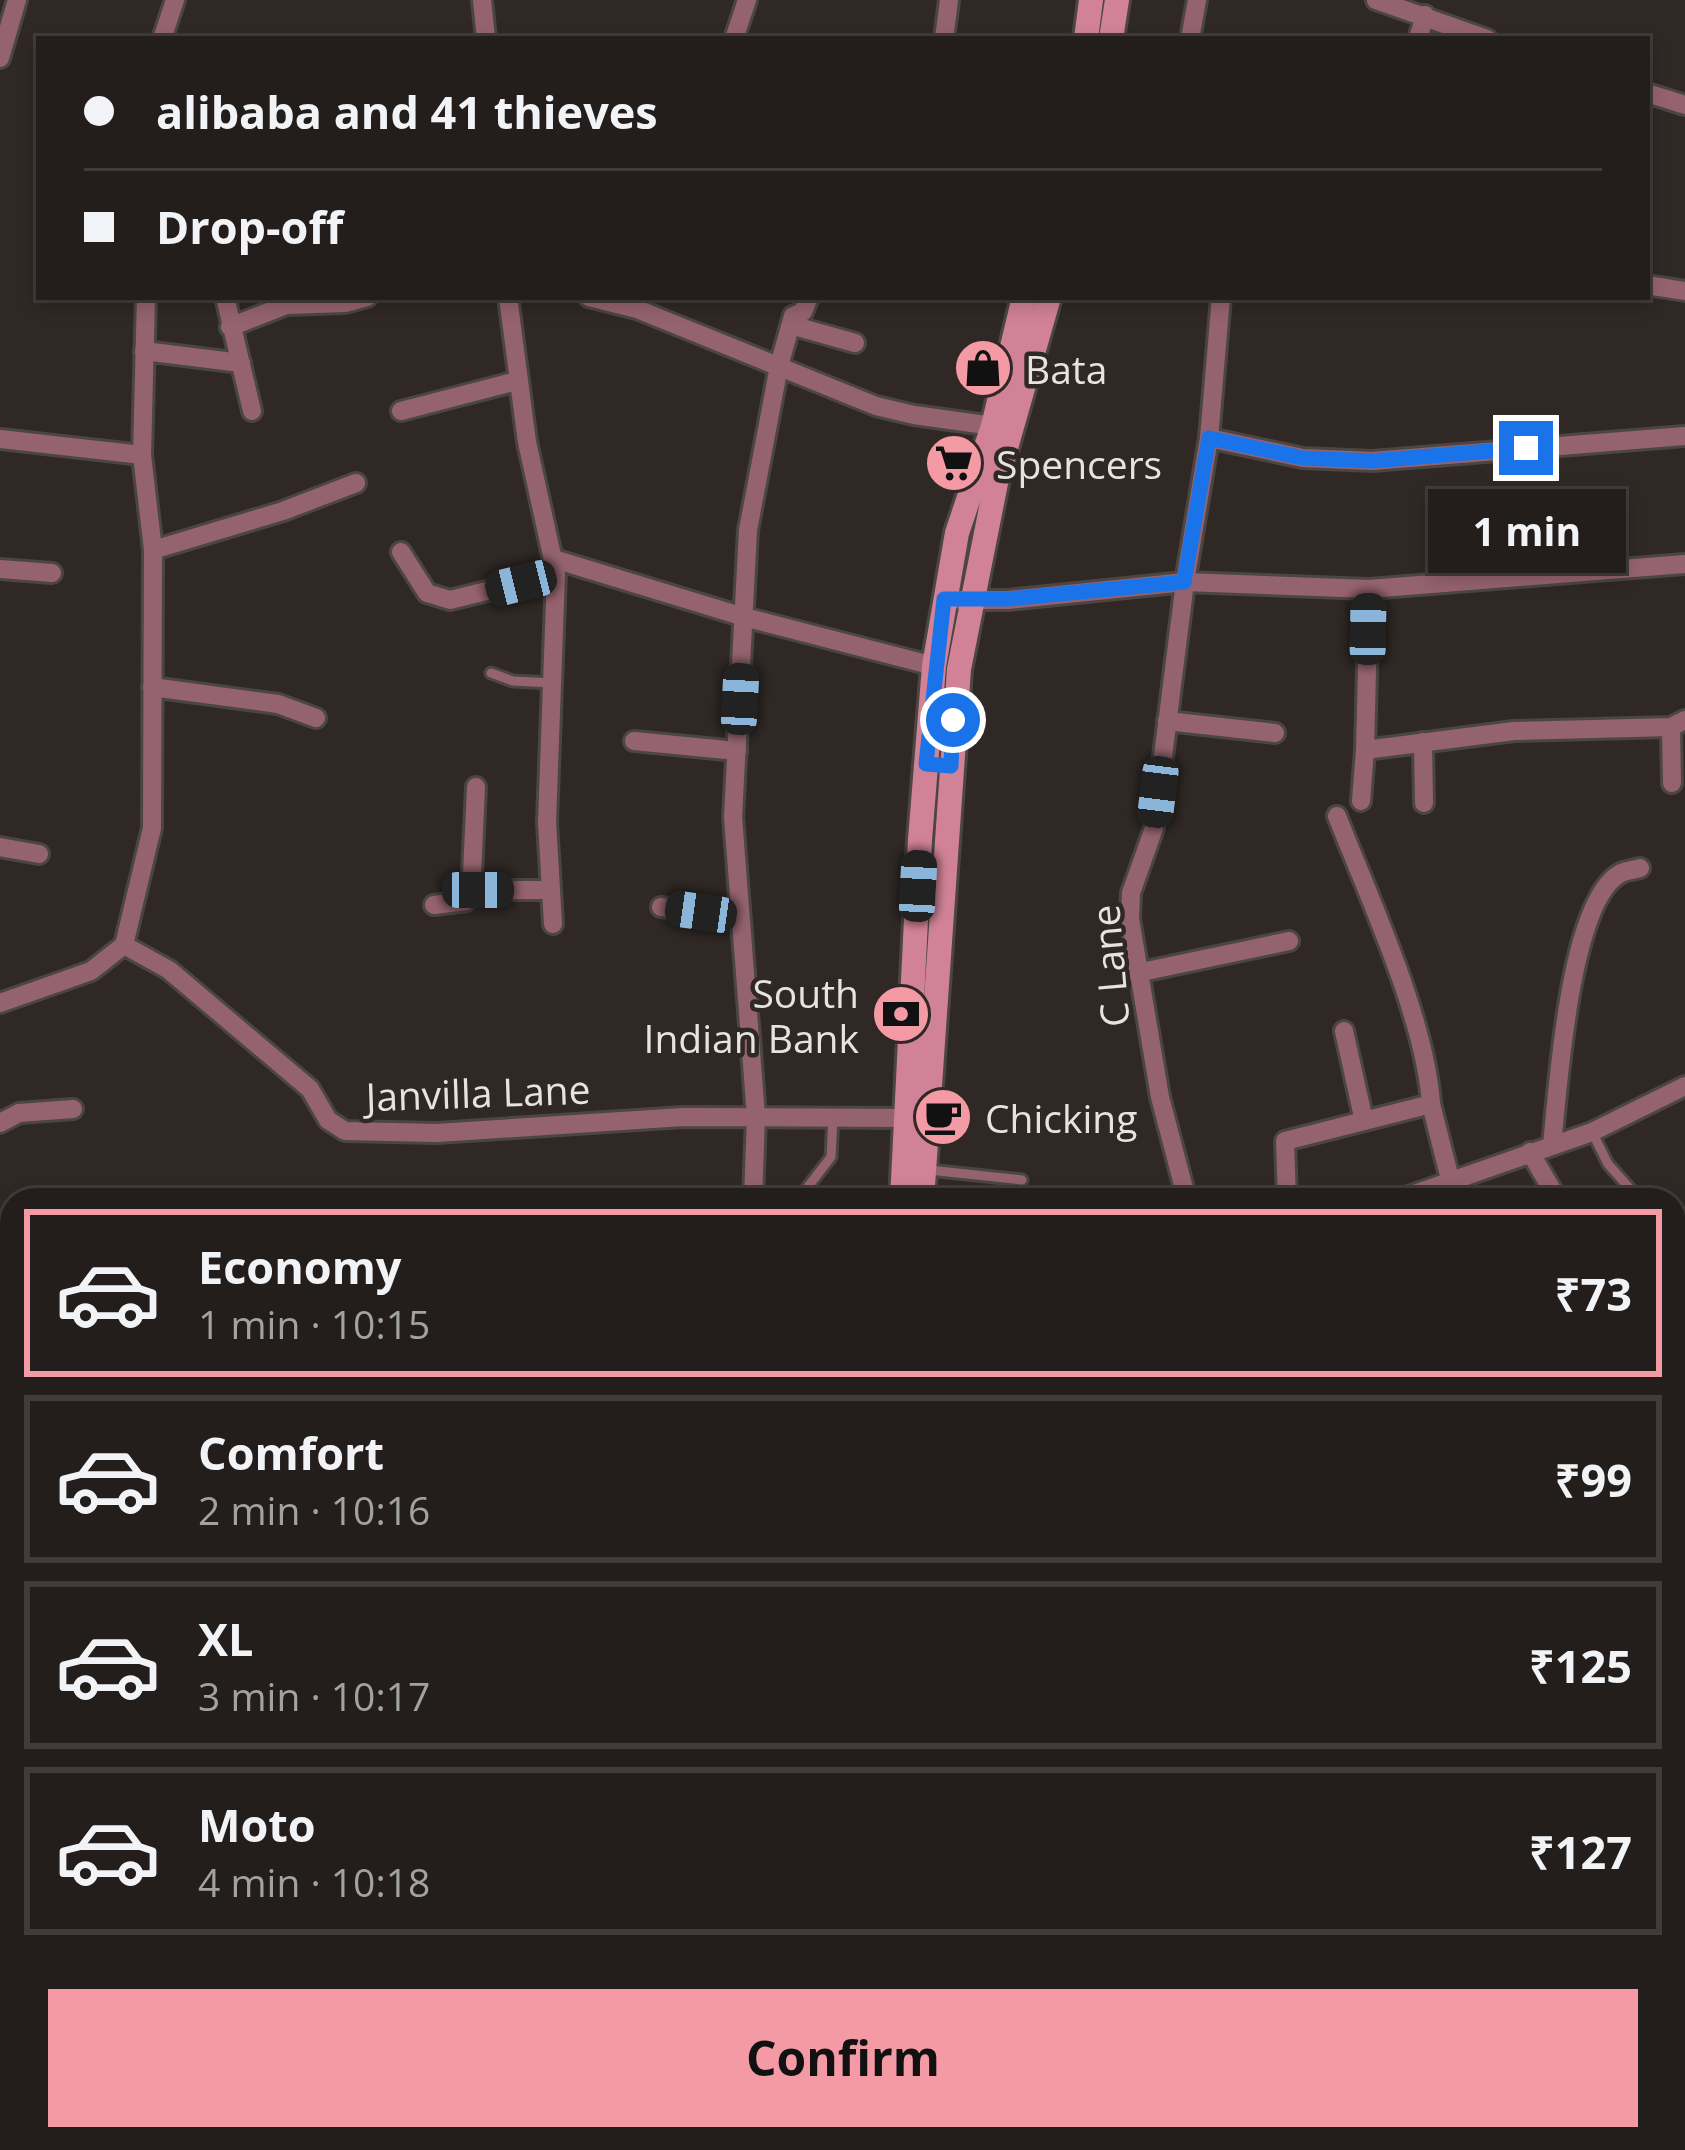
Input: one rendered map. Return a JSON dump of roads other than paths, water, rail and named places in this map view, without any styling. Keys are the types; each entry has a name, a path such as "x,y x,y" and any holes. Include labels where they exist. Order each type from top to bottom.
{"main road":[{"path":"1086,36 1091,0"},
{"path":"1112,36 1118,0"},
{"path":"923,1188 939,765 934,666 957,533 993,425 1023,300"},
{"path":"903,1188 939,765 996,483 1047,300"}],"street":[{"path":"0,58 17,0"},
{"path":"163,36 175,0"},
{"path":"482,0 486,36"},
{"path":"735,36 747,0"},
{"path":"944,36 949,0"},
{"path":"1191,36 1197,0"},
{"path":"1376,0 1479,36"},
{"path":"1419,36 1425,15"},
{"path":"1650,94 1685,105"},
{"path":"1650,285 1685,291"},
{"path":"0,1003 92,971 124,945 152,827 153,550 142,455 146,300"},
{"path":"226,300 252,411"},
{"path":"230,327 286,305 356,300"},
{"path":"508,300 535,486 555,567 548,822 553,924"},
{"path":"602,300 637,308 876,406 914,416 993,425"},
{"path":"753,1188 756,1116 734,817 748,530 779,366 794,316 803,312 808,300"},
{"name":"C Lane","path":"1184,1188 1160,1097 1137,973 1131,892 1154,828 1184,582 1209,438 1221,300"},
{"path":"791,325 855,343"},
{"path":"144,351 241,363"},
{"path":"401,411 517,381"},
{"path":"1209,438 1303,458 1372,461 1685,436"},
{"path":"0,439 142,455"},
{"path":"153,550 283,512 356,483"},
{"path":"401,552 427,593 450,600 555,567 934,666"},
{"path":"944,599 1184,582 1369,589 1685,564"},
{"path":"0,569 52,573"},
{"path":"1361,802 1369,589"},
{"path":"152,687 278,704 316,718"},
{"path":"1167,721 1275,734"},
{"path":"1365,750 1514,730 1678,723 1672,783"},
{"path":"634,741 737,752"},
{"path":"1423,742 1424,803"},
{"path":"476,787 472,874 478,890"},
{"path":"1336,816 1394,965 1429,1081 1451,1183"},
{"path":"0,848 39,854"},
{"path":"1552,1145 1568,999 1585,933 1600,896 1618,874 1640,868"},
{"path":"434,905 466,901 478,890 550,890"},
{"path":"662,907 740,918"},
{"path":"1137,973 1289,941"},
{"name":"Janvilla Lane","path":"124,945 169,970 310,1089 328,1120 345,1131 437,1133 613,1120 756,1116 907,1118"},
{"path":"1344,1031 1341,1056 1364,1121"},
{"path":"1437,1188 1592,1132 1685,1086"},
{"path":"1287,1188 1285,1141 1431,1104"},
{"path":"0,1123 19,1113 73,1109"},
{"path":"1530,1152 1551,1188"}],"lane":[{"path":"491,673 513,681 554,683"},
{"path":"807,1188 830,1157 833,1117"},
{"path":"1592,1132 1607,1164 1629,1188"},
{"path":"924,1169 1022,1180"}],"place":[{"name":"Bata","path":"983,368"},
{"name":"Spencers","path":"954,463"},
{"name":"South Indian Bank","path":"901,1014"},
{"name":"Chicking","path":"943,1117"}]}
